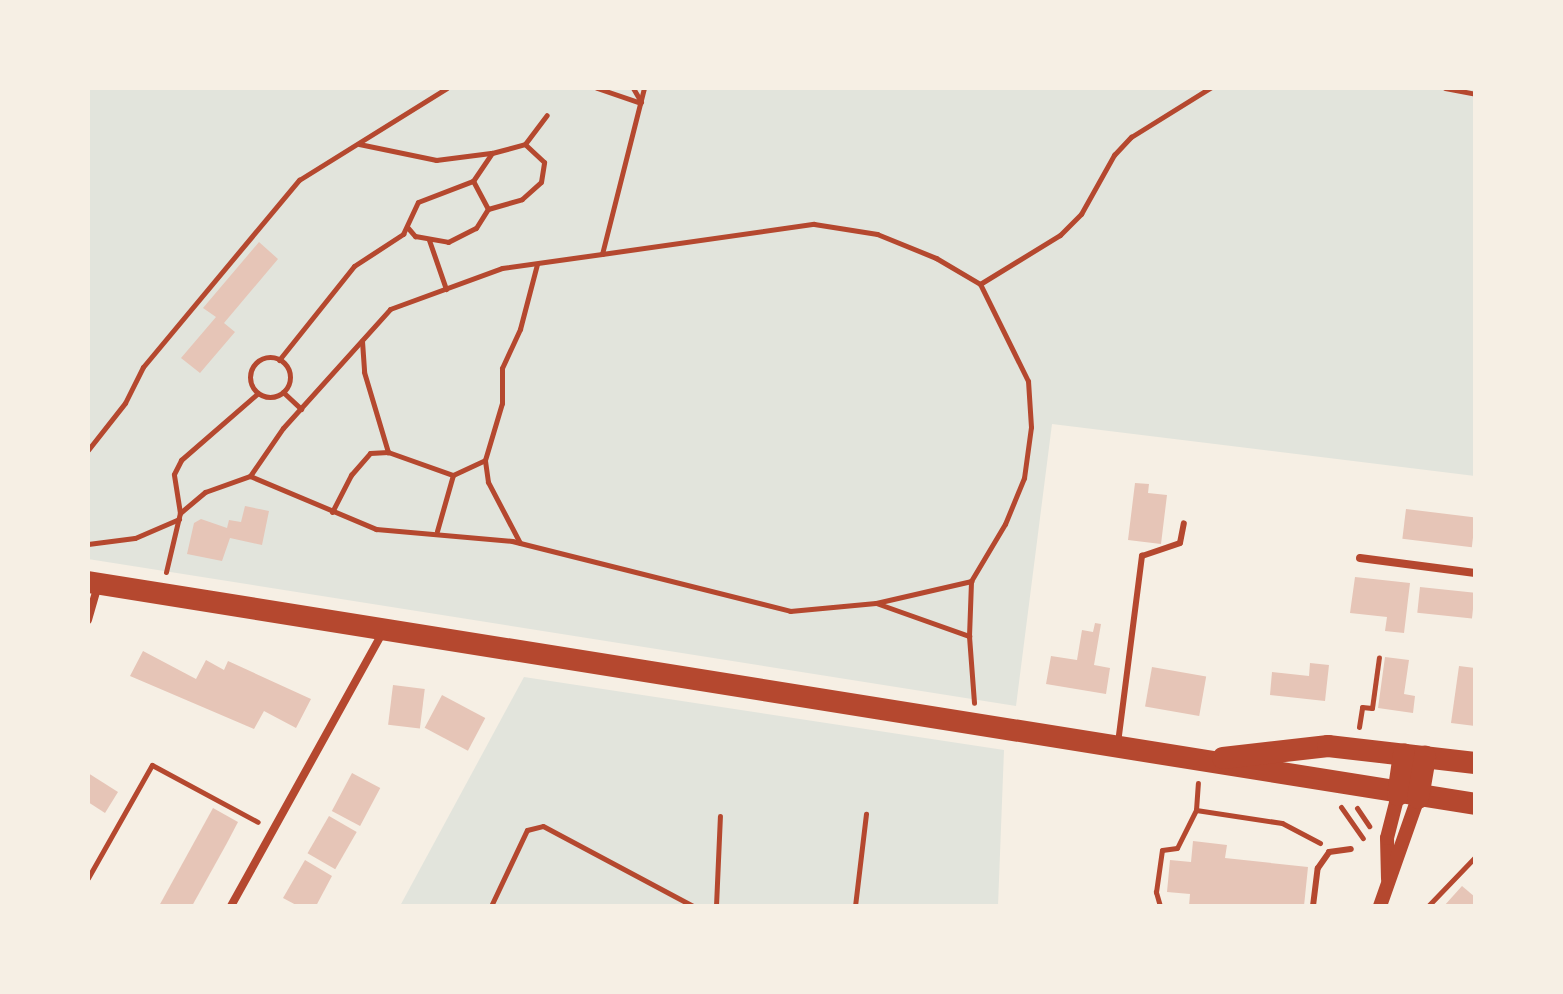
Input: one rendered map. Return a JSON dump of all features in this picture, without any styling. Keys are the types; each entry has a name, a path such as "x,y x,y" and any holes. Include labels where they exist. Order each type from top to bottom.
{"highway":[{"path":"93,582 1117,746 1200,767 1475,804"},
{"path":"1200,767 1328,746 1475,763"},
{"path":"1408,797 1415,756"}],"street":[{"path":"1360,558 1475,573"},
{"path":"88,620 93,582"},
{"path":"231,906 384,630"},
{"path":"1380,906 1388,879 1403,853 1408,797"},
{"path":"1388,879 1387,838 1408,797"}],"lane":[{"path":"1117,746 1142,556 1180,543 1184,523"},
{"path":"1313,906 1318,868 1329,852 1351,849"}],"path":[{"path":"88,450 125,403 143,367 289,191 358,143 447,88"},
{"path":"597,88 642,103"},
{"path":"633,88 642,103"},
{"path":"602,254 644,88"},
{"path":"980,284 1060,235 1081,214 1114,155 1131,137 1210,88"},
{"path":"1445,88 1475,94"},
{"path":"358,143 436,160 492,153 525,144 547,115"},
{"path":"408,228 429,240 463,236 488,209 522,199 541,182 544,162 525,144"},
{"path":"279,360 354,266 408,228 418,202 473,181 492,153"},
{"path":"473,181 488,209"},
{"path":"88,544 135,538 180,516 205,492 250,476 301,409 390,309 502,268 814,224 877,234 980,284 1028,381 1031,427 1024,478 1005,524 971,581 969,636 976,724"},
{"path":"429,240 446,289"},
{"path":"520,543 488,482 485,460 502,403 502,368 520,329 537,264"},
{"path":"362,340 364,372 388,452"},
{"path":"266,357 279,360 290,375 283,392 272,397 258,393 250,378 254,365 266,357"},
{"path":"283,392 301,409"},
{"path":"161,593 180,516 174,474 181,460 258,393"},
{"path":"332,512 351,475 370,453 388,452 453,475 485,460"},
{"path":"437,531 453,475"},
{"path":"250,476 376,529 437,531 520,543 790,611 876,603 971,581"},
{"path":"876,603 969,636"},
{"path":"1356,747 1362,707 1372,708 1379,657"},
{"path":"88,878 152,765 273,831"},
{"path":"1160,906 1156,892 1162,850 1177,848 1196,810 1200,767"},
{"path":"1367,847 1335,799 1356,807 1372,833"},
{"path":"1196,810 1302,830 1329,852"},
{"path":"855,906 866,814"},
{"path":"716,906 720,816"},
{"path":"491,906 527,830 543,826 693,906"},
{"path":"1428,906 1475,857"}],"shaded area":[{"path":"88,88 1475,88 1475,476 1052,424 1016,706 88,559"},
{"path":"524,677 1004,750 998,906 400,906"}],"building":[{"path":"259,242 278,259 224,323 235,332 200,373 181,358 216,317 203,308"},
{"path":"1135,483 1149,484 1148,493 1167,495 1161,544 1128,540"},
{"path":"245,506 269,511 262,545 230,538 222,561 187,554 194,523 201,519 227,528 229,520 241,522"},
{"path":"1406,509 1475,517 1472,547 1402,539"},
{"path":"1355,577 1410,583 1404,633 1385,631 1387,617 1350,613"},
{"path":"1420,587 1475,593 1472,619 1417,613"},
{"path":"1095,623 1101,624 1094,665 1110,668 1106,694 1046,684 1051,656 1077,660 1082,630 1093,632"},
{"path":"143,651 196,679 206,660 224,670 228,661 311,699 296,728 264,711 254,729 130,676"},
{"path":"1385,657 1409,660 1404,694 1415,696 1413,713 1378,708"},
{"path":"1310,663 1329,665 1325,701 1270,695 1272,672 1309,676"},
{"path":"1459,666 1475,668 1475,726 1451,723"},
{"path":"1152,667 1206,677 1199,716 1145,706"},
{"path":"393,685 425,689 420,729 388,725"},
{"path":"442,695 485,718 468,751 425,728"},
{"path":"88,773 118,792 105,813 88,802"},
{"path":"352,773 380,788 360,826 332,811"},
{"path":"213,808 238,822 227,843 192,906 159,906"},
{"path":"329,816 357,832 335,869 308,853"},
{"path":"1193,841 1227,845 1225,858 1308,867 1304,906 1189,906 1190,894 1167,892 1170,860 1191,862"},
{"path":"305,860 332,876 316,906 298,906 283,898"},
{"path":"1462,886 1475,897 1475,906 1444,906"}]}
